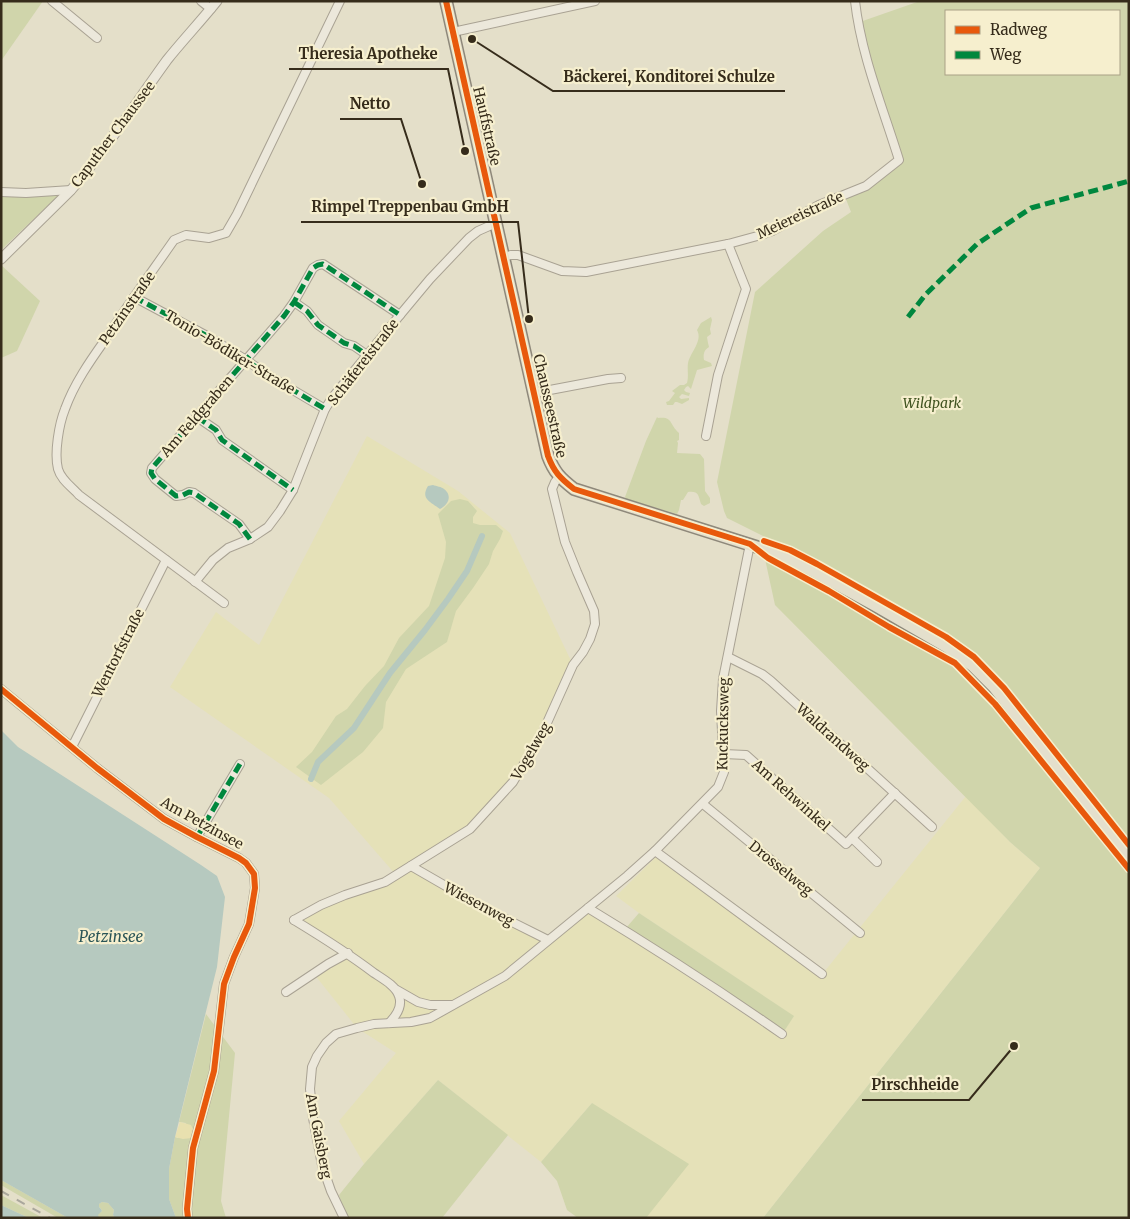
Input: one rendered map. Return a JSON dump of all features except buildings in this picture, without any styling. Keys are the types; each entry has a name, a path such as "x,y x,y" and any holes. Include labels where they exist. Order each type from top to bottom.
{"main road":[{"name":"Hauffstraße","path":"446,1 503,256"},
{"name":"Chausseestraße","path":"503,256 548,456 559,478 574,489 773,552 807,568 947,647 973,666 1002,698 1129,857"}],"street":[{"path":"52,1 97,38"},
{"path":"201,1 214,5"},
{"name":"Petzinstraße","path":"224,603 80,495 64,480 58,469 59,432 64,410 72,391 91,359 174,240 186,235 209,238 226,233 340,1"},
{"path":"453,32 595,1"},
{"name":"Meiereistraße","path":"503,256 518,254 562,271 586,272 761,236 819,206 866,186 899,160 866,56 857,23 855,1"},
{"name":"Caputher Chaussee","path":"1,259 71,190 96,160 169,58 214,5"},
{"path":"1,192 26,193 71,190"},
{"name":"Schäfereistraße","path":"195,582 213,560 228,548 250,539 268,527 293,490 325,409 332,398 430,279 469,238 478,231 496,223"},
{"path":"706,436 718,375 746,289 728,244"},
{"name":"Am Feldgraben","path":"250,539 239,524 194,493 189,492 176,496 154,479 151,473 152,468 284,316 313,268 323,264 400,315"},
{"name":"Tonio-Bödiker-Straße","path":"134,297 209,337 325,409"},
{"path":"294,302 308,311 318,325 344,343 354,346 367,355"},
{"name":"Chausseestraße","path":"534,393 622,378"},
{"path":"197,417 216,430 222,440 293,490"},
{"name":"Vogelweg","path":"348,953 294,920 344,895 385,882 470,829 513,782 542,734 573,665 590,639 595,624 594,611 566,542 552,489 559,478"},
{"name":"Kuckucksweg","path":"430,1018 505,976 655,851 718,787 724,772 721,711 723,679 750,544"},
{"name":"Wentorfstraße","path":"72,747 166,560"},
{"name":"Waldrandweg","path":"728,657 771,681 932,827"},
{"name":"Am Petzinsee","path":"1,689 97,768 164,819 239,858 246,863 254,874 255,881 249,924 224,984 214,1071 193,1148 187,1210 188,1218"},
{"name":"Am Rehwinkel","path":"724,754 746,755 846,844 852,838 877,862"},
{"name":"Am Petzinsee","path":"197,837 240,764"},
{"path":"852,838 895,793"},
{"name":"Drosselweg","path":"702,804 860,933"},
{"path":"655,851 822,974"},
{"name":"Wiesenweg","path":"411,866 482,907 548,940"},
{"path":"588,908 630,933 782,1034"},
{"path":"286,992 348,953 395,989 418,1002 430,1005 453,1005"},
{"path":"389,1023 396,1016 399,1008 400,998 395,989"},
{"name":"Am Gaisberg","path":"344,1218 331,1191 322,1165 313,1118 310,1089 312,1067 326,1043 336,1034 374,1024 411,1022 430,1018"}],"shaded area":[{"path":"367,436 458,491 510,533 573,665 558,700 513,782 470,829 412,866 548,940 589,912 780,1038 793,1016 616,896 656,857 820,977 966,796 1010,842 1040,868 763,1218 646,1218 592,1103 541,1162 438,1080 364,1164 339,1121 396,1053 357,1028 314,974 348,954 294,920 396,875 329,798 170,687 216,612 259,645"}],"green space":[{"path":"1,1 43,1 1,61"},
{"name":"Wildpark","path":"920,1 1129,1 1129,1218 763,1218 1040,868 1010,842 775,605 765,559 769,539 727,518 717,482 755,292 823,231 851,212 844,194 866,186 899,160 857,23"},
{"path":"61,193 1,250 1,194"},
{"path":"1,265 40,301 17,351 1,358"},
{"path":"711,317 711,334 707,337 709,347 705,351 704,360 711,363 712,366 697,370 691,389 688,386 684,390 690,393 689,396 682,394 679,397 681,399 689,398 689,400 682,404 675,402 673,405 667,405 666,402 675,393 672,391 680,385 687,383 689,359 699,338 697,330 701,323"},
{"path":"657,417 669,419 679,433 677,453 700,454 704,459 705,491 710,498 710,503 704,506 701,504 696,493 688,492 683,500 681,500 677,514 626,499 625,497 646,441"},
{"path":"460,499 468,501 477,511 473,517 473,523 496,525 503,531 489,564 456,611 447,642 406,669 386,702 383,728 363,752 321,785 296,767 312,752 336,716 347,709 384,666 399,638 429,606 445,558 446,542 438,514 451,501"},
{"path":"639,913 794,1016 783,1033 626,928"},
{"path":"206,1014 235,1053 221,1201 226,1218 176,1218 169,1199 169,1169 175,1137 178,1138 186,1123 179,1122"},
{"path":"438,1080 508,1135 442,1218 349,1218 345,1213 339,1195"},
{"path":"592,1103 689,1164 646,1218 578,1218 567,1210 557,1181 541,1162"},
{"path":"1,1180 68,1218 58,1218 1,1185"},
{"path":"1,1195 43,1218 29,1218 1,1205"},
{"path":"102,1202 108,1203 114,1210 113,1215 115,1218 99,1218 97,1215 102,1211 99,1204"}],"sand":[{"path":"180,1122 191,1125 193,1129 192,1138 183,1139 175,1137"}],"water":[{"path":"433,485 443,488 449,497 447,503 440,509 428,500 425,494 428,486"},
{"name":"Petzinsee","path":"1,730 18,747 217,876 225,897 217,967 175,1137 169,1169 169,1199 176,1218 115,1218 113,1215 114,1210 108,1203 102,1202 99,1204 102,1211 98,1215 99,1218 68,1218 1,1180"},
{"path":"1,1205 29,1218 1,1218"}],"waterway":[{"path":"311,779 318,762 354,728 390,673 448,599 467,571 482,536"}],"railway":[{"path":"1,1191 50,1218"}],"marked path":[{"path":"908,317 926,294 977,244 1031,208 1129,181"},
{"path":"250,539 239,524 194,493 189,492 176,496 155,479 151,473 152,468 284,316 313,268 323,264 400,315"},
{"path":"134,297 209,337 325,409"},
{"path":"294,302 307,311 318,325 344,343 354,346 367,355"},
{"path":"197,417 216,430 222,440 293,490"},
{"path":"197,837 240,764"}],"cycle path":[{"path":"446,1 548,456 558,474 574,489 750,544 768,558 955,663 995,704 1129,869"},
{"path":"764,541 790,550 817,564 946,637 974,657 1004,688 1129,845"},
{"path":"1,689 97,768 164,819 239,858 246,863 254,874 255,888 249,924 224,984 214,1071 193,1148 187,1209 188,1218"}],"place":[{"name":"Bäckerei, Konditorei Schulze","path":"472,39"},
{"name":"Theresia Apotheke","path":"465,151"},
{"name":"Netto","path":"422,184"},
{"name":"Rimpel Treppenbau GmbH","path":"529,319"},
{"name":"Pirschheide","path":"1014,1046"}]}
